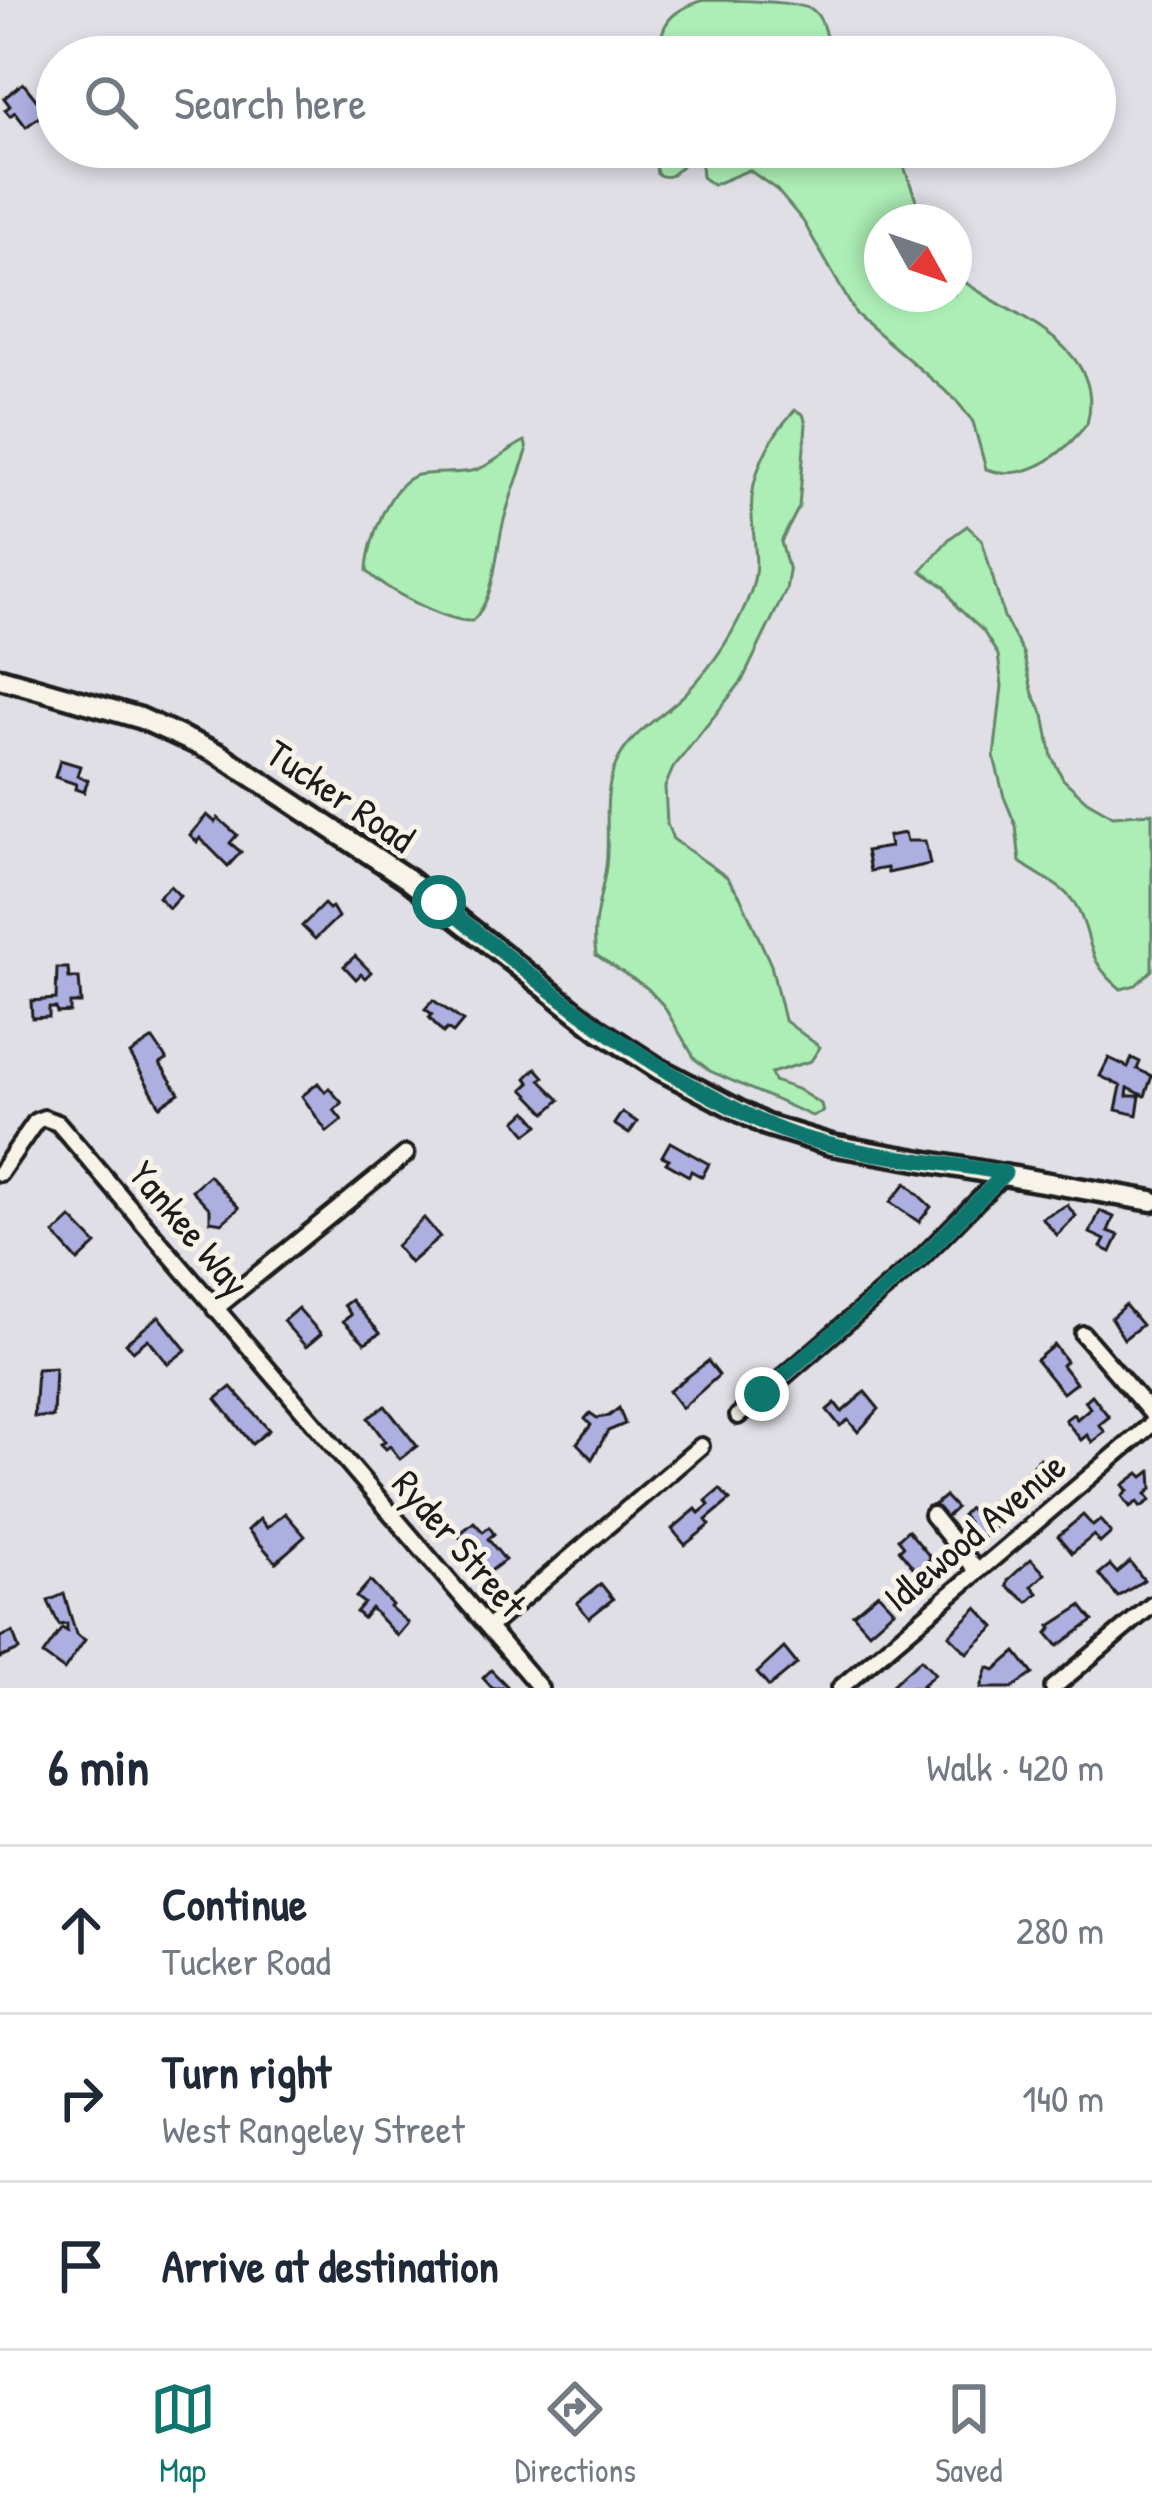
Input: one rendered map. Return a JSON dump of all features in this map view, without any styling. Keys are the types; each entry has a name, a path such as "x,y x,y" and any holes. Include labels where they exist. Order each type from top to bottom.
{"main road":[{"name":"Tucker Road","path":"0,678 140,718 220,754 406,878 599,1030 659,1069 748,1116 831,1145 1152,1201"}],"street":[{"name":"Yankee Way","path":"0,1172 36,1121 44,1118 58,1123 329,1440"},
{"path":"215,1309 406,1154"},
{"path":"738,1416 920,1259 1005,1173"},
{"path":"1083,1334 1152,1414"},
{"name":"Idlewood Avenue","path":"848,1686 1152,1424"},
{"name":"Ryder Street","path":"329,1440 540,1688"},
{"path":"489,1627 701,1446"},
{"path":"932,1515 977,1571"},
{"path":"1053,1688 1152,1604"}],"green space":[{"path":"703,0 796,5 815,12 826,36 662,36 670,19"},
{"path":"656,168 679,168 673,174 663,176"},
{"path":"701,168 905,168 918,204 864,204 864,312 972,312 972,287 1068,351 1083,371 1090,395 1087,424 1055,456 1029,469 986,469 973,422 956,400 856,314 803,221 777,190 749,170 713,185 702,177"},
{"path":"795,410 803,414 806,424 799,507 781,542 789,571 786,590 742,681 673,768 665,787 667,824 673,839 727,877 771,965 784,1020 820,1047 811,1061 771,1073 774,1081 821,1104 823,1112 812,1116 710,1071 695,1059 663,1005 647,988 596,955 595,944 607,859 609,791 616,764 639,733 697,681 739,619 755,572 752,503 757,474 768,446"},
{"path":"525,441 527,451 505,515 490,589 472,621 416,603 367,571 382,515 408,480 476,470"},
{"path":"967,526 982,540 1004,617 1023,653 1052,757 1063,779 1113,816 1152,813 1152,970 1136,985 1121,989 1109,978 1070,897 1020,862 1016,826 994,757 1002,686 998,655 945,587 921,571"}],"building":[{"path":"23,83 36,99 36,120 26,127 15,112 10,116 5,110 10,106 4,98"},
{"path":"60,760 80,766 77,776 88,780 84,792 55,777"},
{"path":"207,815 215,822 218,818 237,835 230,843 241,852 228,866 200,838 197,842 190,835"},
{"path":"905,833 907,841 925,841 930,864 888,873 887,868 870,871 866,851 890,847 888,836"},
{"path":"170,886 180,896 169,908 158,897"},
{"path":"324,904 338,917 315,939 302,926"},
{"path":"355,956 371,972 365,978 361,974 356,979 344,966"},
{"path":"57,968 68,968 69,978 79,978 81,1003 70,1003 70,1012 49,1008 49,1017 32,1018 31,1001 56,999"},
{"path":"433,1000 463,1021 453,1033 447,1029 443,1033 429,1017 432,1014 425,1009"},
{"path":"153,1039 167,1060 160,1064 179,1093 160,1106 130,1054"},
{"path":"1109,1058 1128,1067 1132,1058 1140,1062 1137,1069 1152,1076 1145,1096 1128,1088 1127,1096 1140,1096 1137,1115 1116,1110 1121,1086 1100,1076"},
{"path":"536,1068 544,1077 540,1080 560,1100 546,1113 523,1089"},
{"path":"318,1083 342,1103 334,1110 342,1120 327,1132 302,1096"},
{"path":"527,1111 539,1125 527,1134 516,1121"},
{"path":"622,1112 637,1122 629,1134 614,1124"},
{"path":"670,1142 709,1164 702,1177 691,1171 689,1176 666,1163 669,1159 662,1156"},
{"path":"209,1175 239,1208 222,1223 210,1221 210,1209 192,1190"},
{"path":"906,1183 931,1207 919,1222 890,1202"},
{"path":"1067,1205 1076,1216 1057,1235 1042,1218"},
{"path":"1100,1211 1114,1217 1108,1231 1119,1235 1111,1252 1101,1247 1105,1240 1090,1233"},
{"path":"71,1218 96,1244 78,1261 54,1234"},
{"path":"424,1218 440,1237 410,1263 396,1246"},
{"path":"351,1300 380,1333 365,1343 343,1321 351,1315 344,1305"},
{"path":"1125,1305 1142,1325 1124,1339 1111,1318"},
{"path":"298,1308 321,1334 306,1347 283,1321"},
{"path":"159,1316 186,1350 168,1364 148,1339 133,1351 126,1343"},
{"path":"1054,1345 1076,1383 1063,1393 1036,1360"},
{"path":"708,1361 719,1375 682,1408 669,1391"},
{"path":"55,1368 53,1417 34,1417 37,1369"},
{"path":"231,1387 269,1430 252,1444 216,1399"},
{"path":"865,1392 879,1409 858,1432 848,1420 840,1426 827,1410 835,1403 842,1412"},
{"path":"1092,1395 1109,1417 1099,1425 1105,1432 1092,1442 1087,1435 1081,1440 1065,1420 1073,1414 1077,1419 1090,1408 1085,1401"},
{"path":"385,1406 417,1446 400,1459 390,1446 386,1449 381,1444 385,1441 368,1418"},
{"path":"619,1408 625,1424 608,1431 592,1459 577,1443 591,1425 585,1419 590,1413 597,1418 609,1416"},
{"path":"1040,1458 1056,1474 1029,1499 1017,1487"},
{"path":"1151,1471 1152,1489 1146,1494 1151,1500 1130,1507 1122,1496 1128,1491 1123,1485"},
{"path":"720,1489 730,1500 685,1545 672,1529 696,1509 699,1513 709,1505 706,1501"},
{"path":"945,1496 956,1508 943,1520 932,1507"},
{"path":"991,1502 1005,1518 978,1542 964,1526 968,1522 962,1515 969,1508 975,1515"},
{"path":"285,1513 305,1536 276,1562 248,1530 260,1519 267,1528"},
{"path":"1083,1515 1093,1526 1100,1520 1111,1533 1100,1543 1094,1535 1072,1553 1058,1536"},
{"path":"474,1522 483,1532 489,1527 494,1534 488,1539 505,1560 488,1573 458,1535"},
{"path":"908,1530 938,1574 922,1586 899,1550 904,1546 898,1539"},
{"path":"1031,1559 1045,1574 1032,1586 1038,1593 1028,1602 1007,1586"},
{"path":"1130,1562 1144,1580 1118,1597 1099,1574 1110,1565 1117,1573"},
{"path":"370,1581 408,1623 397,1636 371,1608 363,1618 356,1612 364,1603 356,1597"},
{"path":"601,1584 613,1599 589,1618 577,1603"},
{"path":"878,1593 894,1610 869,1632 853,1614"},
{"path":"64,1594 76,1634 85,1640 64,1670 43,1655 62,1628 67,1631 67,1624 59,1625 48,1601"},
{"path":"1081,1606 1093,1621 1058,1646 1047,1633 1050,1626"},
{"path":"977,1608 995,1627 967,1653 949,1635"},
{"path":"13,1632 19,1650 0,1658 0,1637"},
{"path":"784,1648 797,1664 769,1687 757,1673"},
{"path":"1016,1652 1033,1674 1012,1688 981,1688 988,1667 995,1670"},
{"path":"921,1659 935,1674 922,1685 925,1688 894,1688 892,1685"},
{"path":"491,1670 505,1688 492,1688 483,1678"}],"route":[{"path":"439,902 599,1030 659,1069 748,1116 831,1145 1005,1173 920,1259 762,1394"}]}
